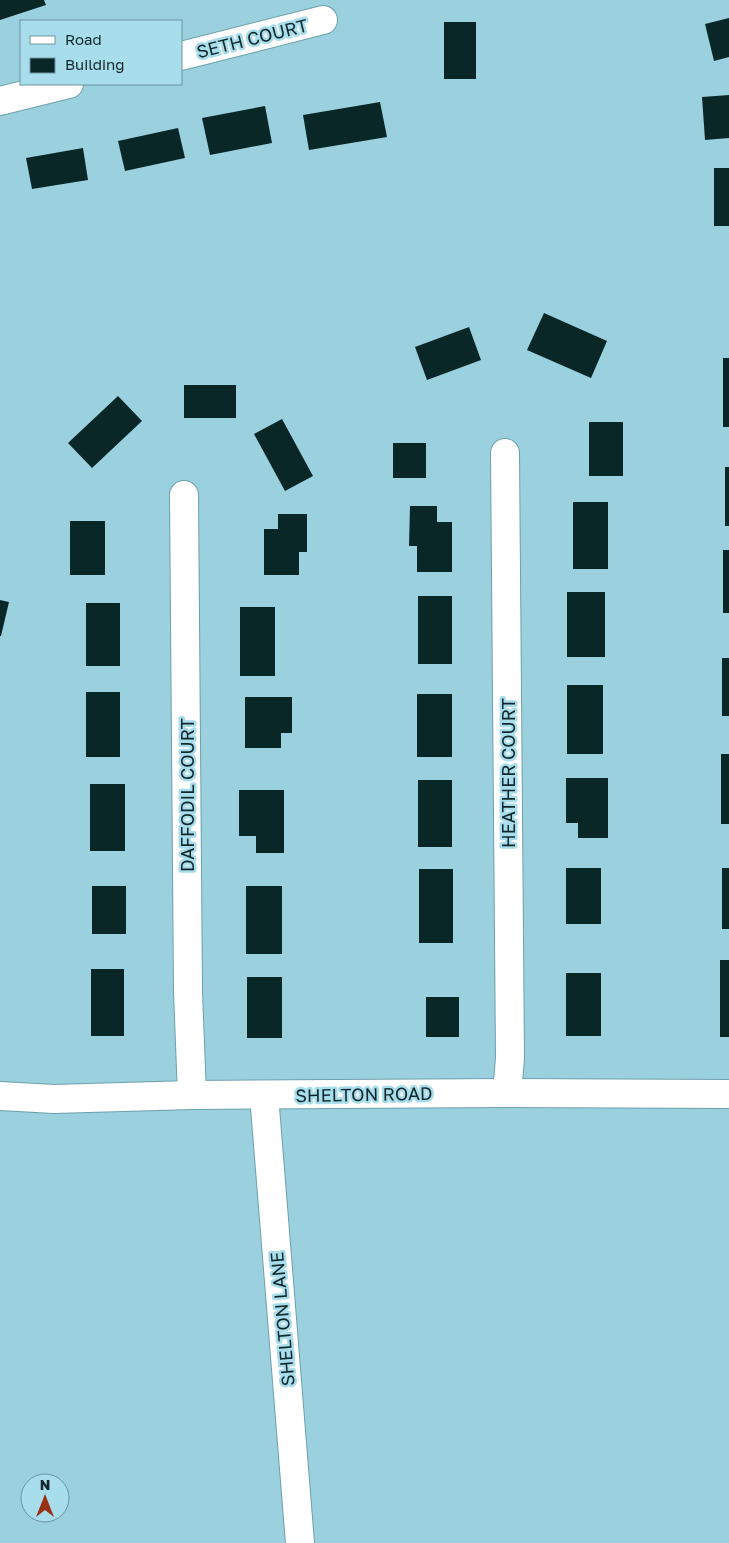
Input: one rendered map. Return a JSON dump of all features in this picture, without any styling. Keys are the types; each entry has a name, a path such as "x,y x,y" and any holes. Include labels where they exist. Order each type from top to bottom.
{"street":[{"name":"SETH COURT","path":"182,56 323,20"},
{"path":"0,101 65,85"},
{"name":"HEATHER COURT","path":"505,453 510,1058 507,1093"},
{"name":"DAFFODIL COURT","path":"184,495 188,992 192,1095"},
{"name":"SHELTON ROAD","path":"0,1096 54,1098 507,1093 729,1094"},
{"name":"SHELTON LANE","path":"264,1095 300,1543"}],"building":[{"path":"0,0 44,0 46,5 0,20"},
{"path":"729,18 729,57 714,61 705,24"},
{"path":"444,22 476,22 476,79 444,79"},
{"path":"729,95 729,138 705,140 702,97"},
{"path":"380,102 387,137 309,150 303,115"},
{"path":"265,106 272,143 210,155 202,118"},
{"path":"178,128 185,158 125,171 118,141"},
{"path":"83,148 88,180 32,189 26,158"},
{"path":"714,168 729,168 729,226 714,226"},
{"path":"544,313 607,341 591,378 527,350"},
{"path":"469,327 481,360 427,380 415,347"},
{"path":"723,358 729,358 729,427 723,427"},
{"path":"184,385 236,385 236,418 184,418"},
{"path":"118,396 142,421 92,468 68,443"},
{"path":"282,419 313,476 285,491 254,434"},
{"path":"589,422 623,422 623,476 589,476"},
{"path":"393,443 426,443 426,478 393,478"},
{"path":"725,467 729,467 729,526 725,526"},
{"path":"573,502 608,502 608,569 573,569"},
{"path":"410,506 437,506 437,522 452,522 452,572 417,572 417,546 409,546"},
{"path":"278,514 307,514 307,552 299,552 299,575 264,575 264,529 278,529"},
{"path":"70,521 105,521 105,575 70,575"},
{"path":"723,550 729,550 729,613 723,613"},
{"path":"567,592 605,592 605,657 567,657"},
{"path":"418,596 452,596 452,664 418,664"},
{"path":"0,600 9,602 1,636 0,636"},
{"path":"86,603 120,603 120,666 86,666"},
{"path":"240,607 275,607 275,676 240,676"},
{"path":"722,658 729,658 729,716 722,716"},
{"path":"567,685 603,685 603,754 567,754"},
{"path":"86,692 120,692 120,757 86,757"},
{"path":"417,694 452,694 452,757 417,757"},
{"path":"245,697 292,697 292,733 281,733 281,748 245,748"},
{"path":"721,754 729,754 729,824 721,824"},
{"path":"566,778 608,778 608,838 578,838 578,823 566,823"},
{"path":"418,780 452,780 452,847 418,847"},
{"path":"90,784 125,784 125,851 90,851"},
{"path":"239,790 284,790 284,853 256,853 256,836 239,836"},
{"path":"566,868 601,868 601,924 566,924"},
{"path":"722,868 729,868 729,929 722,929"},
{"path":"419,869 453,869 453,943 419,943"},
{"path":"92,886 126,886 126,934 92,934"},
{"path":"246,886 282,886 282,954 246,954"},
{"path":"720,960 729,960 729,1037 720,1037"},
{"path":"91,969 124,969 124,1036 91,1036"},
{"path":"566,973 601,973 601,1036 566,1036"},
{"path":"247,977 282,977 282,1038 247,1038"},
{"path":"426,997 459,997 459,1037 426,1037"}]}
